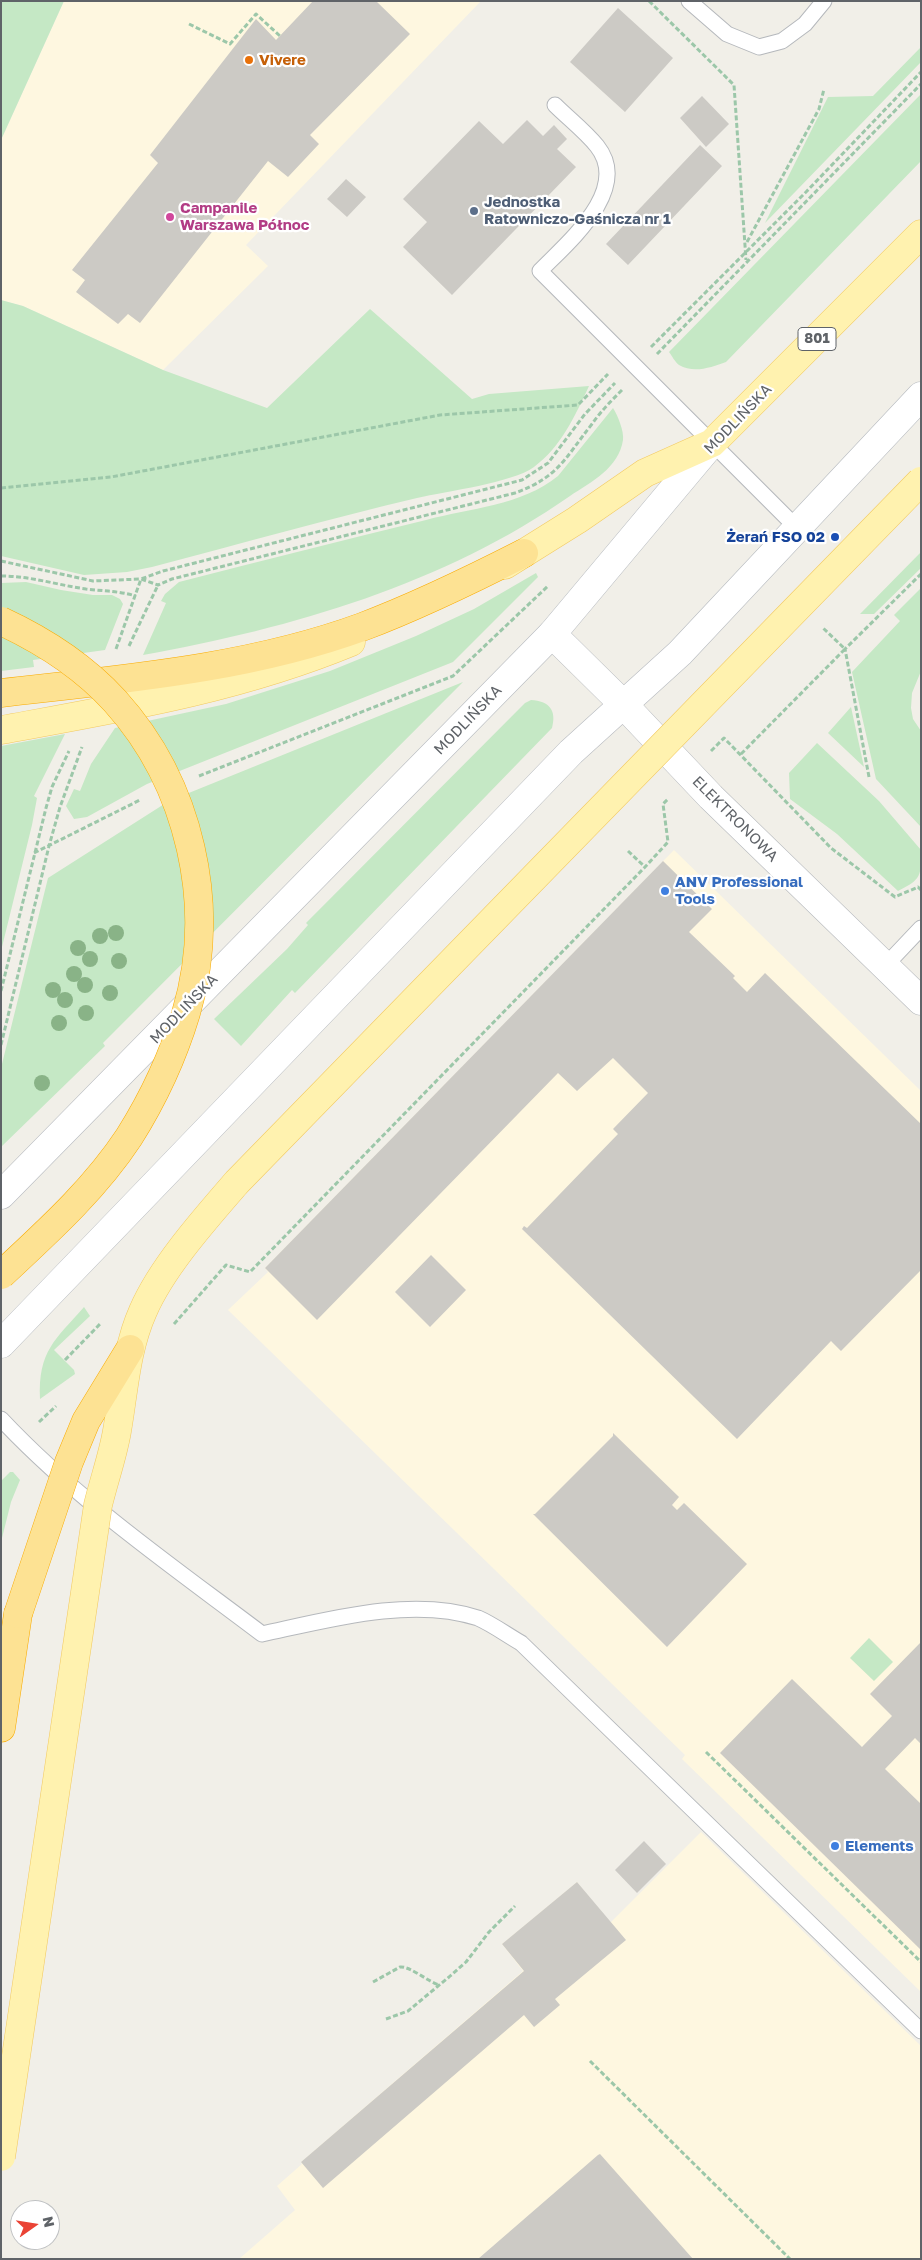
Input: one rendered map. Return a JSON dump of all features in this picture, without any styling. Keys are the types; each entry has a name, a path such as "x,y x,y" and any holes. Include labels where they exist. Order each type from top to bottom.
{"highway":[{"path":"1,693 183,670 283,650 361,627 425,602 524,553"},
{"path":"1,621 55,650 83,671 115,702 144,739 165,773 182,813 192,850 197,885 199,925 196,964 186,1012 168,1062 151,1098 110,1164 86,1193 1,1275"},
{"path":"1,1728 18,1614 53,1510 86,1421 130,1349"}],"main road":[{"name":"MODLIŃSKA","path":"1,1195 552,634 712,444 921,234"},
{"path":"1,1344 571,752 622,703 680,653 921,396"},
{"path":"1,730 175,698 298,663 376,632 443,601 577,520 645,473 712,444"},
{"path":"1,2157 98,1505 117,1433 130,1349 143,1310 168,1267 200,1225 237,1182 921,481"},
{"name":"ELEKTRONOWA","path":"552,634 622,703 711,797 885,966 918,992"}],"lane":[{"path":"689,1 727,34 759,47 782,41 805,24 824,1"},
{"path":"555,105 598,147 606,167 605,188 598,205 588,220 540,271 797,528"},
{"path":"885,966 921,928"},
{"path":"1,1420 46,1465 159,1556 262,1634 362,1612 430,1609 478,1618 521,1643 921,2031"}],"path":[{"path":"649,1 734,85 747,249 746,261"},
{"path":"189,24 230,44 256,14 280,36"},
{"path":"1,562 93,581 141,579 163,571 522,480 548,463 588,410 806,192 921,72"},
{"path":"1,488 111,477 440,415 578,405 633,364 746,261 921,84"},
{"path":"746,244 819,109 824,89"},
{"path":"125,654 158,585 172,579 515,493 532,486 550,475 564,462 633,364"},
{"path":"741,754 921,574"},
{"path":"1,576 23,576 86,589 118,591 136,596"},
{"path":"141,579 158,585"},
{"path":"115,652 141,579"},
{"path":"191,779 454,676 538,594 552,583"},
{"path":"845,649 869,777"},
{"path":"173,1326 226,1265 250,1272 646,867 668,842 663,804 724,738 831,848 894,897 918,887 921,890"},
{"path":"1,1045 49,846 60,807 84,741"},
{"path":"1,991 52,787 71,746"},
{"path":"34,853 146,797"},
{"path":"628,852 646,867"},
{"path":"65,1360 101,1323"},
{"path":"21,1441 59,1404"},
{"path":"706,1752 921,1962"},
{"path":"386,2019 408,2011 466,1962 489,1932 515,1906"},
{"path":"373,1982 400,1966 405,1966 426,1980 439,1985"},
{"path":"590,2061 790,2259"}],"shaded area":[{"path":"64,1 481,1 246,245 268,266 163,370 23,306 1,300 1,140"},
{"path":"674,850 921,1091 921,1992 682,1759 685,1755 228,1310 268,1272 265,1268"},
{"path":"701,1832 921,2046 921,2259 239,2259 295,2210 277,2186 302,2164 301,2162 523,1971 502,1944 577,1882 610,1923"}],"green space":[{"path":"1,1 64,1 1,140"},
{"path":"921,47 921,62 765,223 828,97 873,96"},
{"path":"921,94 921,161 726,362 709,368 697,369 685,368 679,365 669,352"},
{"path":"1,300 23,306 163,370 267,408 370,309 472,399 489,394 589,386 573,420 552,450 534,467 511,478 384,506 152,567 127,572 84,575 1,556"},
{"path":"613,408 623,432 623,440 616,459 610,466 587,485 522,527 471,554 419,578 311,616 199,644 143,655 166,603 161,601 165,594 179,582 443,516 495,505 528,494 558,476"},
{"path":"921,552 921,568 874,614 860,614"},
{"path":"536,573 538,577 453,662 147,784 87,817 74,819 66,806 74,789 80,791 91,764 115,728 226,704 330,671 416,636 474,609"},
{"path":"26,582 93,595 112,595 120,599 123,604 105,650 33,660 34,667 1,671 1,583"},
{"path":"921,588 921,671 912,693 911,708 913,719 921,731 921,827 876,779 852,672 900,621 894,615"},
{"path":"463,682 103,1043 105,1046 1,1147 1,1068 48,878 169,801"},
{"path":"531,700 543,702 550,708 553,716 552,728 295,993 292,990 241,1046 214,1019 287,949 308,925 306,923 525,703"},
{"path":"851,707 864,767 828,733"},
{"path":"65,734 34,796 37,798 32,825 1,951 1,746"},
{"path":"817,743 879,801 921,850 920,871 916,880 912,883 898,891 837,834 790,799 789,773"},
{"path":"84,1307 90,1316 54,1350 74,1370 75,1374 40,1399 40,1383 45,1357 57,1338"},
{"path":"10,1472 13,1472 20,1480 11,1502 1,1542 1,1481"},
{"path":"869,1638 893,1662 874,1681 850,1658"}],"building":[{"path":"313,1 376,1 410,34 310,135 319,144 288,177 268,161 140,323 128,314 118,324 76,292 85,280 72,270 158,163 150,155 256,19 276,40"},
{"path":"618,8 673,58 625,112 570,62"},
{"path":"702,96 729,124 706,147 680,118"},
{"name":"Jednostka Ratowniczo-Gaśnicza nr 1","path":"527,120 543,136 554,125 567,139 557,149 576,167 452,295 403,247 427,222 403,199 479,121 503,144"},
{"path":"700,145 722,166 628,265 606,244"},
{"path":"346,179 366,197 347,217 327,199"},
{"path":"663,861 712,909 689,932 735,976 733,978 747,992 765,973 921,1124 921,1270 841,1351 831,1341 737,1439 522,1229 524,1226 527,1228 618,1134 613,1129 648,1093 613,1058 577,1091 558,1073 317,1320 265,1268"},
{"path":"431,1255 466,1290 430,1327 395,1292"},
{"path":"613,1433 679,1497 672,1505 677,1510 684,1503 747,1564 667,1647 533,1514 613,1436"},
{"path":"921,1642 921,1744 915,1738 885,1769 921,1804 921,1950 720,1753 792,1679 862,1747 892,1716 870,1694"},
{"path":"644,1841 666,1864 637,1893 615,1870"},
{"path":"577,1882 626,1940 555,1999 560,2005 534,2027 524,2015 323,2188 301,2162 524,1971 502,1944"},
{"path":"600,2154 693,2259 478,2259 598,2155"}],"place":[{"name":"Vivere","path":"249,60"},
{"name":"Jednostka Ratowniczo-Gaśnicza nr 1","path":"474,211"},
{"name":"Campanile Warszawa Północ","path":"170,217"},
{"name":"Żerań FSO 02","path":"835,537"},
{"name":"ANV Professional Tools","path":"665,891"},
{"name":"Elements","path":"835,1846"}]}
